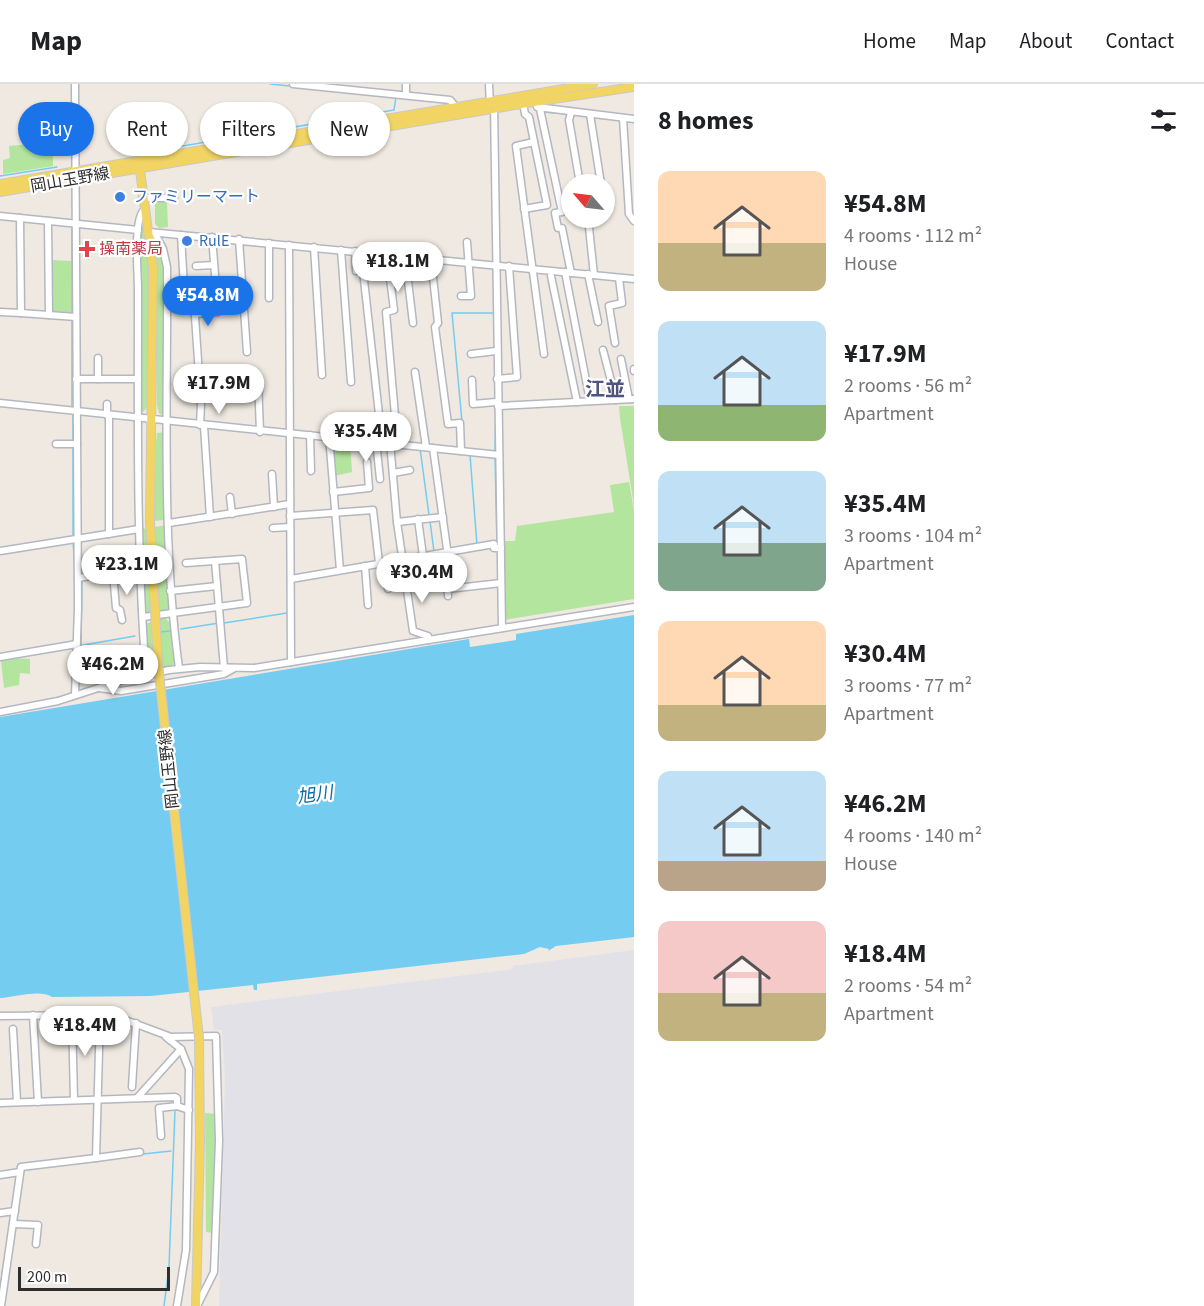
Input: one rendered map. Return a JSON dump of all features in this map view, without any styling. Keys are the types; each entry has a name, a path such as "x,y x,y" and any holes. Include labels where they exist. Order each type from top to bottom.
{"main road":[{"name":"岡山玉野線","path":"0,184 75,175 492,105 593,84"},
{"name":"岡山玉野線","path":"139,164 456,108 533,102 634,87"},
{"name":"岡山玉野線","path":"139,164 144,210 153,233 150,521 158,664 198,1038 200,1142 197,1306"},
{"name":"岡山玉野線","path":"0,192 75,175"}],"street":[{"path":"75,84 74,316 78,379 74,410 74,444 80,578 75,695"},
{"path":"293,84 450,100 456,108"},
{"path":"371,84 371,92"},
{"path":"406,84 406,95"},
{"path":"489,84 492,105 497,296 496,547 501,582 502,628"},
{"path":"533,102 540,111 562,212 555,213 560,228 590,401"},
{"path":"523,103 525,114 529,117 547,205 524,209"},
{"path":"540,111 623,119 634,118"},
{"path":"571,114 570,131 578,174"},
{"path":"591,116 600,174"},
{"path":"623,119 629,214 634,221"},
{"path":"534,142 516,146 531,271 544,354"},
{"path":"142,198 174,198"},
{"path":"144,210 139,217 138,230 138,379 140,569 146,675"},
{"path":"0,216 138,230"},
{"path":"20,219 21,313"},
{"path":"48,222 49,315"},
{"path":"588,228 590,276 598,322"},
{"path":"153,233 212,237 269,245 314,247 468,265 495,265 620,280 634,279"},
{"path":"153,233 162,245 167,267 170,591 179,668"},
{"path":"162,245 168,235"},
{"path":"181,235 184,287 193,287 194,291 210,517"},
{"path":"195,314 218,312 212,237"},
{"path":"239,242 247,352"},
{"path":"461,296 471,296 466,242"},
{"path":"269,245 269,298"},
{"path":"289,245 291,662"},
{"path":"314,247 322,375"},
{"path":"341,250 351,382"},
{"path":"355,252 356,271 363,271 384,443 393,473 397,522 413,632 428,636 429,640"},
{"path":"380,479 388,429 396,427 386,312 394,310 387,256"},
{"path":"406,258 413,323"},
{"path":"431,261 438,324 435,327 448,424 460,423 461,450"},
{"path":"196,266 214,265"},
{"path":"498,378 517,377 517,347 509,296 509,268"},
{"path":"551,276 577,402"},
{"path":"615,343 609,306 622,303 620,280"},
{"path":"194,291 216,289"},
{"path":"497,296 509,296"},
{"path":"0,312 74,316"},
{"path":"603,350 616,400"},
{"path":"471,354 496,351"},
{"path":"98,358 98,379"},
{"path":"472,380 473,404 497,407 632,399 621,360"},
{"path":"415,372 443,517 448,553 444,566 448,592 501,582"},
{"path":"78,379 138,379"},
{"path":"258,380 260,432"},
{"path":"248,391 259,391"},
{"path":"0,403 496,455"},
{"path":"106,404 109,534"},
{"path":"310,436 311,471"},
{"path":"329,438 340,570"},
{"path":"56,444 74,444"},
{"path":"333,492 369,488 368,462"},
{"path":"393,473 410,470"},
{"path":"272,474 274,507"},
{"path":"230,496 232,514"},
{"path":"169,523 290,504"},
{"path":"291,516 374,510 387,589"},
{"path":"397,522 443,517"},
{"path":"418,519 423,556"},
{"path":"273,528 290,526"},
{"path":"0,550 139,529"},
{"path":"292,579 423,556 496,547"},
{"path":"143,617 247,603 242,559 186,563"},
{"path":"215,561 224,668"},
{"path":"365,568 368,605"},
{"path":"80,578 140,569"},
{"path":"113,573 116,608 120,610 122,620"},
{"path":"170,591 217,586"},
{"path":"0,712 48,703 123,680 179,668 234,669 291,662 634,608"},
{"path":"0,657 77,645"},
{"path":"122,664 123,680"},
{"path":"98,688 121,691 224,674 234,669"},
{"path":"72,1014 74,1100"},
{"path":"0,1016 72,1014 100,1016 136,1023 163,1035 180,1049 189,1070 189,1110 186,1250 177,1306"},
{"path":"33,1015 38,1102"},
{"path":"96,1158 100,1016"},
{"path":"132,1087 136,1023"},
{"path":"13,1029 17,1102"},
{"path":"163,1035 216,1036 218,1071 214,1272 197,1306"},
{"path":"137,1098 188,1037"},
{"path":"0,1103 175,1097 178,1106"},
{"path":"161,1136 159,1108 178,1106 189,1110"},
{"path":"1,1306 21,1167 140,1152"},
{"path":"0,1175 20,1173"},
{"path":"0,1213 13,1212"},
{"path":"14,1224 38,1225 36,1244"}],"shaded area":[{"path":"634,950 634,1306 219,1306 225,1078 222,1030 214,1030 211,1007 513,969 513,966"}],"green space":[{"path":"18,145 18,156 53,156 53,166 3,174 3,160 10,158 9,146"},
{"path":"167,201 168,227 159,228 155,224 155,203"},
{"path":"141,217 148,250 150,277 147,407 143,412 140,410"},
{"path":"155,243 158,243 165,269 164,417 159,413 157,405"},
{"path":"52,260 71,261 71,314 52,313"},
{"path":"619,406 634,406 634,506 620,418"},
{"path":"165,432 165,520 154,521 157,433"},
{"path":"331,440 350,442 352,472 334,476"},
{"path":"629,482 634,510 634,599 504,620 502,541 515,541 517,526 614,512 610,485"},
{"path":"167,525 166,552 142,553 142,529"},
{"path":"143,556 166,556 169,607 166,612 148,613 145,610"},
{"path":"164,617 171,624 175,662 172,666 151,669 147,666 146,624"},
{"path":"12,658 30,659 30,674 20,673 19,685 4,688 1,661"},
{"path":"205,1113 217,1114 213,1233 206,1232"}],"water":[{"name":"旭川","path":"634,615 634,937 556,946 548,951 549,949 540,947 524,954 257,984 257,990 254,990 253,985 151,996 52,997 34,994 0,998 0,717 469,639 470,647 516,640 516,634"}],"waterway":[{"path":"270,84 290,86"},
{"path":"188,145 394,110 396,97"},
{"path":"544,112 569,114"},
{"path":"0,176 57,167"},
{"path":"72,226 72,314"},
{"path":"462,422 452,313 494,313"},
{"path":"72,319 72,407"},
{"path":"501,409 634,402"},
{"path":"495,451 496,409"},
{"path":"73,412 73,440"},
{"path":"73,445 73,536"},
{"path":"420,448 429,515"},
{"path":"470,455 477,545"},
{"path":"495,456 497,544"},
{"path":"430,521 434,552"},
{"path":"81,540 82,574"},
{"path":"73,541 75,569"},
{"path":"81,645 82,579"},
{"path":"224,623 287,613"},
{"path":"181,629 219,623"},
{"path":"160,632 170,631"},
{"path":"78,646 135,636"},
{"path":"164,1306 169,1267 175,1110"},
{"path":"143,1154 171,1151"},
{"path":"0,1290 3,1268"}],"place":[{"name":"ファミリーマート","path":"120,197"},
{"name":"RulE","path":"187,241"},
{"name":"操南薬局","path":"87,249"}],"district":[{"name":"江並","path":"605,390"}]}
